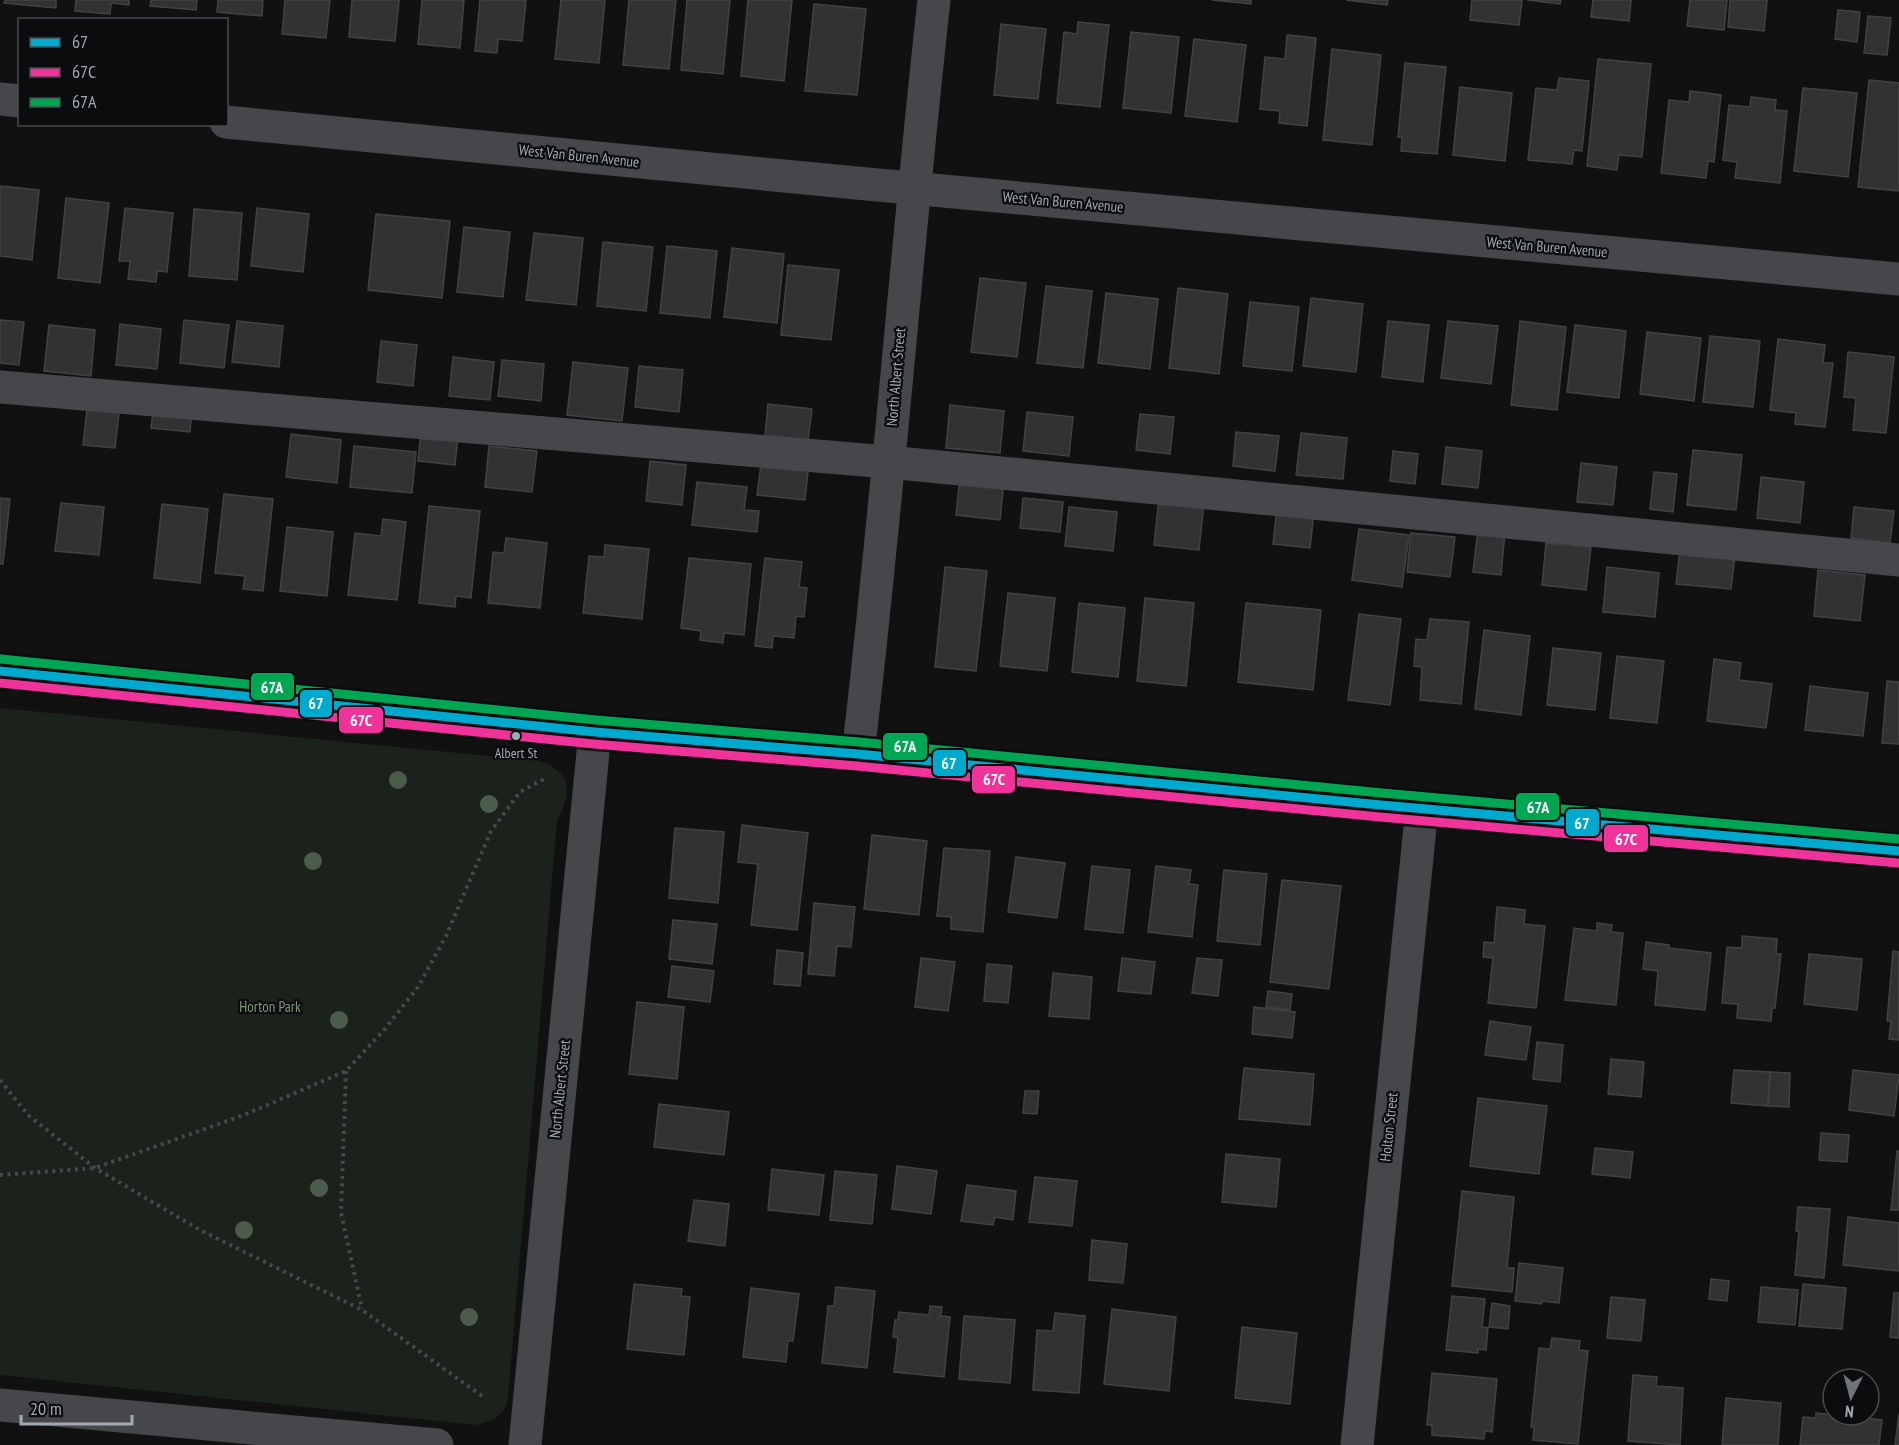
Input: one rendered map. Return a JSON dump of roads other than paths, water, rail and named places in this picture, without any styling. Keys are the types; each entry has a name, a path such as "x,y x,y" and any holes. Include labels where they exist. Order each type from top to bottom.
{"street":[{"name":"North Albert Street","path":"858,754 934,0"},
{"path":"0,99 18,101"},
{"name":"West Van Buren Avenue","path":"228,122 1899,279"},
{"path":"0,387 888,462 1899,560"},
{"path":"0,671 595,732 858,754 1899,851"},
{"name":"North Albert Street","path":"525,1445 595,732"},
{"name":"Holton Street","path":"1357,1445 1422,808"},
{"path":"0,1405 437,1445"}],"place":[{"name":"Albert St","path":"516,736"}],"park label":[{"name":"Horton Park","path":"270,1007"}]}
